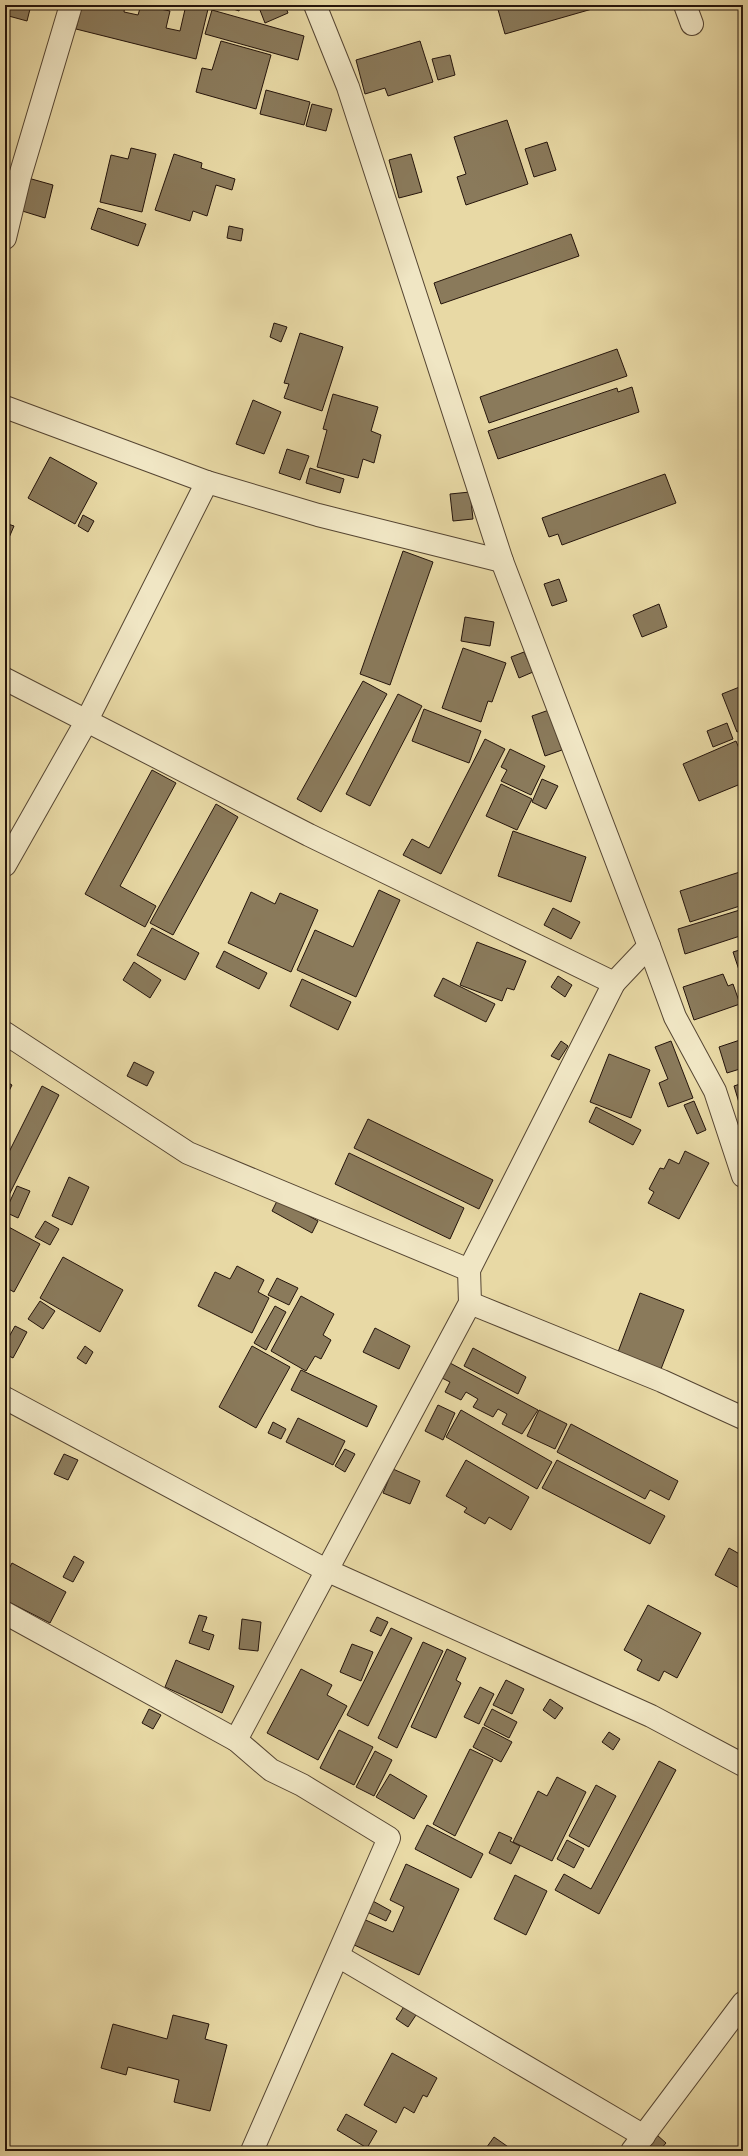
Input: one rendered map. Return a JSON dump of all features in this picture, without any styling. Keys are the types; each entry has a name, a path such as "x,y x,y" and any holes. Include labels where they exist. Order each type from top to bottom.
{"street":[{"path":"5,238 20,176 71,5"},
{"path":"315,5 348,87 502,561 650,946 674,1017 715,1091 743,1176"},
{"path":"5,407 207,482 318,516 502,561"},
{"path":"5,865 86,722 207,482"},
{"path":"5,679 86,722 309,835 614,983"},
{"path":"236,1740 470,1303 469,1270 614,983 650,946"},
{"path":"5,1033 188,1153 469,1270"},
{"path":"470,1303 662,1381 743,1418"},
{"path":"5,1398 326,1570 651,1716 743,1765"},
{"path":"5,1613 236,1740 271,1770 302,1785 389,1838 252,2151"},
{"path":"338,1956 638,2144 743,2003"}],"building":[{"path":"5,5 31,5 27,21 5,15"},
{"path":"82,5 125,5 124,12 138,15 141,5 170,11 166,28 180,31 186,5 209,5 196,59 76,29"},
{"path":"222,5 241,5 239,11"},
{"path":"258,5 285,5 288,13 265,23"},
{"path":"606,5 505,34 497,6"},
{"path":"212,10 304,36 298,60 205,34"},
{"path":"221,41 271,55 256,109 196,92 202,68 212,70"},
{"path":"420,41 433,82 388,96 385,88 365,94 356,60"},
{"path":"450,55 455,75 438,80 432,59"},
{"path":"266,90 310,102 304,125 260,114"},
{"path":"312,104 332,109 326,131 306,126"},
{"path":"507,120 528,184 466,205 457,177 466,174 454,137"},
{"path":"547,142 556,170 534,177 525,149"},
{"path":"131,148 156,154 142,212 100,202 111,155 128,159"},
{"path":"174,154 202,163 201,168 235,179 232,190 216,185 207,216 193,211 190,221 155,210"},
{"path":"411,154 422,192 399,198 389,160"},
{"path":"28,178 53,185 45,218 19,210"},
{"path":"98,208 146,224 138,246 91,229"},
{"path":"229,226 243,229 241,241 227,238"},
{"path":"571,234 579,256 441,304 434,283"},
{"path":"274,323 287,327 281,342 270,337"},
{"path":"300,333 343,347 322,411 284,398 289,384 284,383"},
{"path":"617,349 627,376 489,423 480,397"},
{"path":"632,387 639,412 498,459 488,431 617,388 618,392"},
{"path":"333,394 378,407 371,431 381,435 374,463 363,459 358,478 317,467 327,430 323,429"},
{"path":"253,400 281,412 264,454 236,444"},
{"path":"287,449 309,456 300,480 279,473"},
{"path":"50,457 97,483 75,524 28,498"},
{"path":"310,468 344,479 340,493 306,483"},
{"path":"665,474 676,503 562,545 558,534 549,537 542,518"},
{"path":"470,492 473,519 453,521 450,494"},
{"path":"83,515 94,521 88,532 78,526"},
{"path":"5,523 14,526 5,547"},
{"path":"403,551 433,562 390,685 360,674"},
{"path":"559,579 567,601 552,606 544,584"},
{"path":"659,604 667,627 642,637 633,615"},
{"path":"465,617 494,622 490,646 461,641"},
{"path":"463,648 506,663 492,702 488,701 481,722 442,708"},
{"path":"524,652 533,672 519,678 511,657"},
{"path":"363,681 387,694 321,812 297,799"},
{"path":"742,686 743,730 737,732 722,694"},
{"path":"398,694 422,706 370,806 346,794"},
{"path":"424,709 481,731 469,763 412,741"},
{"path":"549,710 562,750 545,756 532,716"},
{"path":"727,723 733,739 713,747 707,731"},
{"path":"485,739 505,749 441,874 403,855 412,839 429,848"},
{"path":"736,741 743,758 743,783 699,801 683,764"},
{"path":"510,749 545,766 531,795 501,781 507,770 501,767"},
{"path":"152,770 176,783 120,886 156,906 145,927 85,894"},
{"path":"542,779 558,786 546,809 532,802"},
{"path":"501,784 532,799 517,830 486,816"},
{"path":"216,804 238,817 173,935 150,923"},
{"path":"513,831 586,857 571,902 498,876"},
{"path":"743,871 743,905 690,922 680,891"},
{"path":"379,890 400,900 356,997 297,970 315,930 353,947"},
{"path":"251,892 275,904 280,893 318,910 291,972 228,943"},
{"path":"553,908 580,922 571,939 544,925"},
{"path":"743,909 743,935 685,954 678,929"},
{"path":"152,928 199,953 185,980 137,955"},
{"path":"477,942 526,961 514,990 507,988 502,1001 460,985"},
{"path":"743,949 743,982 733,952"},
{"path":"224,951 267,973 259,989 216,967"},
{"path":"134,962 161,980 150,998 123,980"},
{"path":"723,974 728,986 733,984 740,1004 694,1020 683,987"},
{"path":"558,976 572,985 565,997 551,987"},
{"path":"443,978 495,1004 486,1022 434,996"},
{"path":"302,979 351,1002 338,1030 290,1006"},
{"path":"743,1039 743,1068 727,1073 719,1047"},
{"path":"561,1041 568,1046 559,1060 551,1056"},
{"path":"671,1041 693,1098 668,1107 659,1083 668,1079 655,1047"},
{"path":"609,1054 650,1070 631,1118 590,1102"},
{"path":"134,1062 154,1072 147,1086 127,1076"},
{"path":"5,1081 12,1085 5,1099"},
{"path":"743,1083 743,1105 740,1106 734,1086"},
{"path":"42,1086 59,1095 5,1203 5,1160"},
{"path":"694,1101 706,1130 697,1134 684,1105"},
{"path":"596,1107 641,1130 633,1145 589,1122"},
{"path":"368,1119 493,1180 479,1209 354,1148"},
{"path":"685,1151 709,1163 679,1219 648,1203 654,1192 649,1189 660,1168 664,1169 669,1159 679,1164"},
{"path":"349,1153 464,1208 450,1239 335,1184"},
{"path":"69,1177 89,1187 72,1225 52,1216"},
{"path":"17,1186 30,1191 18,1218 5,1212"},
{"path":"278,1199 318,1221 312,1233 272,1211"},
{"path":"45,1221 59,1229 50,1245 35,1237"},
{"path":"5,1225 40,1244 14,1292 5,1287"},
{"path":"63,1257 123,1290 100,1332 40,1298"},
{"path":"237,1266 264,1280 258,1292 269,1298 252,1333 198,1306 215,1272 230,1279"},
{"path":"277,1278 298,1288 289,1305 268,1295"},
{"path":"640,1293 684,1310 661,1369 618,1352"},
{"path":"301,1296 334,1314 323,1335 331,1340 321,1359 315,1356 306,1371 271,1351"},
{"path":"40,1301 55,1311 43,1329 28,1319"},
{"path":"275,1306 286,1312 266,1350 254,1343"},
{"path":"15,1326 27,1332 13,1358 5,1354 5,1344"},
{"path":"375,1328 410,1346 399,1369 363,1352"},
{"path":"85,1346 93,1352 86,1364 77,1358"},
{"path":"252,1346 290,1367 256,1428 219,1407"},
{"path":"473,1348 526,1377 518,1394 464,1366"},
{"path":"450,1363 538,1410 522,1434 502,1424 507,1414 498,1409 493,1417 473,1407 478,1399 466,1392 461,1400 445,1392 450,1382 442,1378"},
{"path":"301,1370 377,1406 367,1427 291,1390"},
{"path":"438,1405 455,1413 443,1440 425,1431"},
{"path":"461,1410 552,1462 537,1489 446,1437"},
{"path":"539,1410 567,1424 555,1449 527,1436"},
{"path":"298,1418 345,1441 333,1465 286,1442"},
{"path":"273,1422 286,1429 281,1439 268,1433"},
{"path":"571,1424 678,1481 669,1500 650,1490 645,1499 557,1452"},
{"path":"345,1449 355,1454 345,1472 335,1466"},
{"path":"64,1454 78,1460 68,1480 54,1474"},
{"path":"466,1460 529,1497 511,1530 489,1517 485,1524 464,1512 467,1508 446,1496"},
{"path":"557,1460 665,1516 650,1544 542,1488"},
{"path":"393,1469 420,1481 410,1504 383,1493"},
{"path":"729,1548 743,1556 743,1590 715,1575"},
{"path":"74,1556 84,1562 73,1582 63,1577"},
{"path":"12,1563 66,1592 50,1623 5,1600 5,1576"},
{"path":"648,1605 701,1633 677,1678 664,1671 659,1681 637,1670 642,1660 624,1650"},
{"path":"199,1615 207,1617 202,1631 214,1635 209,1650 189,1643"},
{"path":"377,1617 388,1622 381,1636 370,1631"},
{"path":"242,1619 261,1622 258,1651 239,1649"},
{"path":"391,1628 412,1638 368,1726 347,1715"},
{"path":"423,1642 443,1651 397,1748 378,1738"},
{"path":"352,1644 373,1652 361,1681 340,1672"},
{"path":"447,1649 466,1658 456,1680 461,1683 436,1738 411,1727"},
{"path":"176,1660 234,1686 222,1713 165,1687"},
{"path":"301,1669 332,1685 327,1695 347,1706 318,1760 267,1733"},
{"path":"506,1680 524,1689 512,1714 493,1705"},
{"path":"480,1687 494,1694 479,1724 464,1717"},
{"path":"550,1699 563,1708 555,1719 543,1710"},
{"path":"149,1709 161,1715 153,1729 142,1723"},
{"path":"492,1709 517,1722 509,1738 484,1725"},
{"path":"483,1727 512,1742 501,1762 473,1747"},
{"path":"339,1730 373,1747 354,1785 320,1768"},
{"path":"609,1732 620,1739 613,1750 602,1742"},
{"path":"470,1749 493,1760 455,1836 433,1824"},
{"path":"375,1751 392,1760 374,1796 356,1787"},
{"path":"659,1761 676,1770 599,1914 555,1890 564,1874 591,1889"},
{"path":"390,1774 427,1796 414,1819 376,1797"},
{"path":"557,1777 586,1792 552,1861 513,1842 538,1791 547,1796"},
{"path":"596,1785 616,1796 589,1847 569,1836"},
{"path":"427,1825 483,1854 471,1878 415,1849"},
{"path":"499,1832 512,1838 510,1841 520,1846 511,1864 489,1853"},
{"path":"567,1840 584,1849 574,1868 557,1859"},
{"path":"406,1864 459,1889 419,1975 350,1943 361,1918 393,1932 404,1907 390,1900"},
{"path":"515,1875 547,1891 526,1935 494,1919"},
{"path":"371,1900 391,1911 386,1921 365,1911"},
{"path":"405,2005 418,2012 408,2027 396,2019"},
{"path":"173,2015 209,2024 205,2039 227,2045 210,2111 174,2102 179,2080 128,2067 126,2075 101,2068 113,2024 167,2039"},
{"path":"392,2053 437,2078 427,2097 423,2095 414,2113 404,2107 396,2123 364,2105"},
{"path":"346,2114 377,2131 367,2148 337,2130"},
{"path":"657,2135 666,2143 659,2151 649,2151 646,2148"},
{"path":"494,2137 514,2151 484,2151"}]}
